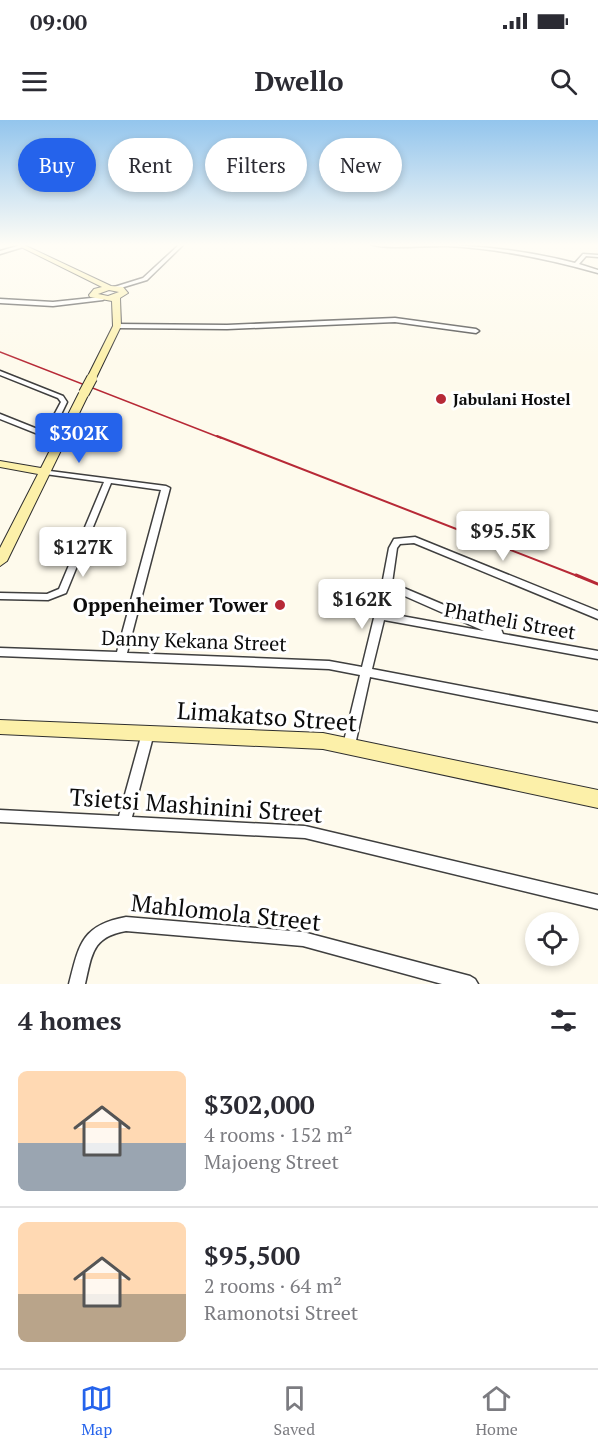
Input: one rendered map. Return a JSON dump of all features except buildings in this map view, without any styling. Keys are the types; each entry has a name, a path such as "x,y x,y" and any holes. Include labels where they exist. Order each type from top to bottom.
{"street":[{"path":"100,284 123,290"},
{"path":"0,561 3,548 45,472 117,326 107,299 94,293 106,287 128,284"},
{"path":"0,301 42,304 107,299 123,295 123,290 131,284"},
{"path":"117,326 227,327 395,320 476,331"},
{"path":"0,373 61,397 64,402 46,437"},
{"path":"0,416 60,441"},
{"path":"0,464 166,488 122,656"},
{"path":"0,596 48,597 63,591 108,481"},
{"path":"349,745 387,585 393,548 398,541 412,540 598,615"},
{"path":"387,585 497,632 498,637"},
{"name":"Phatheli Street","path":"380,616 598,655"},
{"name":"Danny Kekana Street","path":"0,652 314,664 598,717"},
{"name":"Limakatso Street","path":"0,727 285,738 349,745 598,799"},
{"path":"124,822 148,733"},
{"name":"Tsietsi Mashinini Street","path":"0,816 305,832 598,902"},
{"name":"Mahlomola Street","path":"77,984 88,943 100,930 126,924 272,935 330,946 470,984"}],"railway":[{"path":"0,352 221,438"},
{"path":"217,436 580,577"},
{"path":"576,575 598,584"}],"place":[{"name":"Jabulani Hostel","path":"441,399"},
{"name":"Oppenheimer Tower","path":"280,605"}]}
